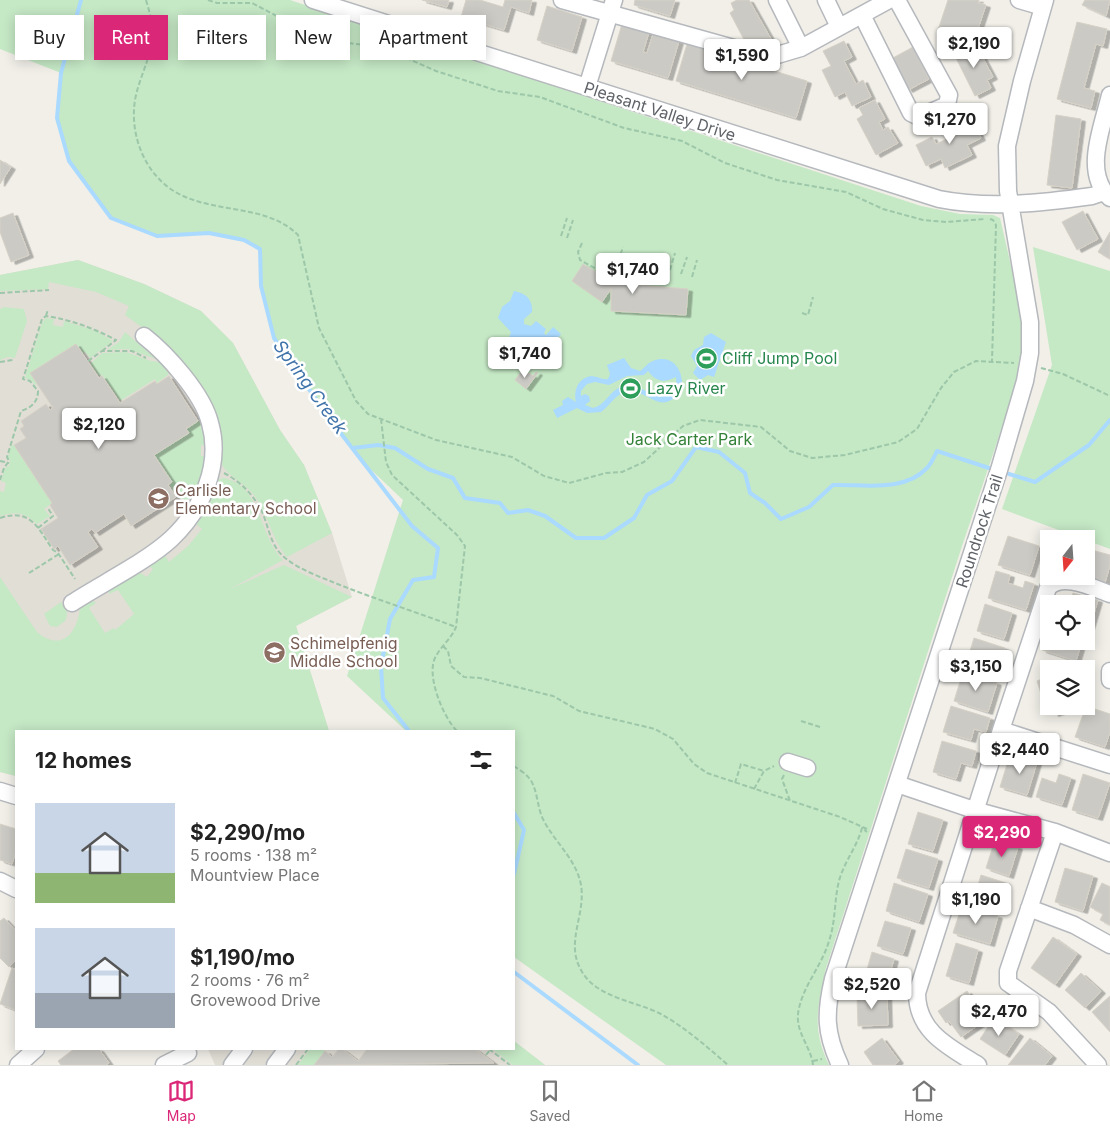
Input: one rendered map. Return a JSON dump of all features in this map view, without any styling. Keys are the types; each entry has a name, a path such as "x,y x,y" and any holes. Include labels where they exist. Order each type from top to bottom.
{"street":[{"name":"Pleasant Valley Drive","path":"313,0 914,193 966,204 1010,204 1107,195"},
{"path":"562,0 612,7 764,55 774,56 801,48 889,0"},
{"path":"777,0 801,48"},
{"path":"826,0 839,27"},
{"path":"862,14 910,114 919,117 947,105 949,96 897,0"},
{"path":"1019,0 1044,4"},
{"name":"Roundrock Trail","path":"830,1057 827,1004 1000,470 1027,373 1030,322 1010,204 1007,146 1022,81 1044,4"},
{"path":"587,87 612,7"},
{"path":"1107,195 1098,180 1096,154 1110,95"},
{"path":"72,603 170,540 190,519 204,492 212,468 214,445 210,422 200,402 177,368 144,336"},
{"path":"978,1065 934,1036 921,1019 917,998 918,987 974,810 1048,588 1051,584 1064,581 1110,594"},
{"path":"1110,672 1110,680"},
{"path":"1001,730 1110,765"},
{"path":"788,762 806,768"},
{"path":"897,784 974,810 1055,832 1110,853"},
{"path":"0,791 15,796"},
{"path":"1055,832 1008,971 1008,983 1049,1012 1098,1065"},
{"path":"0,881 15,888"},
{"path":"1029,908 1074,925 1110,944"},
{"path":"18,1065 35,1050"},
{"path":"234,1064 243,1050"},
{"path":"275,1065 286,1050"},
{"path":"164,1065 189,1056"}],"path":[{"path":"146,0 153,31 152,44 135,100 135,133 144,159 160,181 175,192 197,201 273,218 288,226 298,235 319,328 356,401 368,414 436,440 512,457 544,476 569,482 585,480 606,473 622,472 644,462 683,426 700,420 761,427 790,451 812,458 845,455 898,442 917,429 941,388 954,372 976,361 1018,363"},
{"path":"208,0 217,3 252,3 311,34 332,41 382,47 436,71 498,91 540,97 624,128 682,141 725,163 777,180 846,192 883,209 924,220 946,222 994,220 996,225 992,361"},
{"path":"561,236 567,218"},
{"path":"567,238 573,220"},
{"path":"582,243 578,252 580,260 613,278"},
{"path":"614,284 613,278 623,247"},
{"path":"670,270 675,253"},
{"path":"681,274 686,256"},
{"path":"692,277 697,260"},
{"path":"0,293 49,290"},
{"path":"802,313 808,314 813,298"},
{"path":"9,463 7,457 21,411 34,405 37,400 38,391 30,381 23,379 42,319 46,316 48,309"},
{"path":"46,316 88,326 116,340 88,361"},
{"path":"102,351 132,352 153,361"},
{"path":"0,362 13,360"},
{"path":"1040,368 1063,374 1110,396"},
{"path":"381,419 386,462 392,475 457,534 465,546 456,628 452,638 443,646 433,662 436,692 442,709 456,730"},
{"path":"0,460 9,463"},
{"path":"0,480 4,468 9,463"},
{"path":"212,468 234,479 254,498 263,513 276,548 285,558 306,570 372,599 456,628"},
{"path":"38,528 53,516 49,510 52,508"},
{"path":"0,518 19,515 32,521 53,550 59,554 75,579"},
{"path":"30,573 59,554"},
{"path":"443,646 448,651 451,666 464,677 480,678 553,696 579,711 655,729 674,739 694,764 707,773 840,817 868,833"},
{"path":"801,721 820,727"},
{"path":"754,790 764,771 784,760 788,762"},
{"path":"735,783 741,764 764,771"},
{"path":"515,767 530,778 542,816 551,834 576,867 581,885 582,906 575,935 574,952 581,971 590,982 603,992 659,1014 692,1034 728,1065"},
{"path":"862,828 870,829"},
{"path":"813,1065 799,1028 800,1003 830,940 839,881 848,857 859,840 862,828"},
{"path":"296,1065 307,1050"},
{"path":"486,1055 488,1050"},
{"path":"490,1050 510,1065"},
{"path":"812,1061 830,1057"}],"shaded area":[{"name":"Carlisle Elementary School","path":"78,260 144,284 201,311 233,343 280,430 304,465 332,533 352,597 296,626 329,730 15,730 15,776 0,772 0,275"},
{"path":"515,1042 545,1065 215,1065 208,1050 515,1050"}],"green space":[{"name":"Jack Carter Park","path":"0,0 290,0 336,15 276,15 276,60 350,60 350,20 360,23 360,60 474,60 921,206 960,214 993,215 1000,218 1018,296 1024,339 1021,371 962,546 826,968 819,1006 818,1028 823,1052 829,1065 666,1065 515,958 515,730 405,730 347,676 403,500 363,462 274,338 261,286 260,249 244,240 209,233 157,236 111,218 69,161 57,118 61,73 28,60 84,60 84,15 15,15 15,55 0,49"},
{"path":"1033,247 1110,271 1110,549 1095,543 1095,530 1059,530 1002,509 1052,365"},
{"path":"78,260 144,284 201,311 233,343 280,430 304,465 332,533 287,557 256,498 229,474 222,465 219,437 147,331 125,315 129,306 96,292 49,282 48,289 0,291 0,275"},
{"path":"4,307 24,309 27,321 15,358 8,357 0,360 0,309"},
{"path":"46,318 54,319 53,325 63,327 64,321 96,331 113,341 90,358 85,352 83,354 76,344 31,373 37,384 35,385 31,380 25,378 42,323"},
{"path":"125,332 156,359 128,349 107,350 119,342"},
{"path":"126,352 151,361 160,362 169,374 157,383 155,379 120,401 102,375 99,376 90,364 102,353"},
{"path":"199,420 207,446 201,445 201,456 207,456 199,488 187,500 178,498 169,484 172,482 154,455 188,433 186,429"},
{"path":"14,445 52,503 44,509 50,516 37,524 20,514 10,513 0,516 0,491 4,492 6,483 1,481 5,468 9,466 10,461 8,457 11,446"},
{"path":"223,478 236,482 245,490 259,513 269,539 283,560 230,589 284,565 352,597 296,626 329,730 15,730 15,776 0,772 0,577 37,632 46,638 61,640 67,637 76,624 80,607 92,600 96,603 89,608 105,633 114,628 115,630 134,614 118,590 109,594 109,590 137,571 147,577 153,569 148,565 164,554 169,562 188,546 202,529 194,522 215,481"},
{"path":"61,602 67,612 66,620 57,627 50,626 44,614"},
{"path":"515,1042 545,1065 513,1065 493,1050 515,1050"},
{"path":"309,1050 325,1051 314,1065 298,1065"}],"water":[{"path":"514,291 525,295 531,304 532,312 524,319 524,324 531,326 536,321 546,329 544,333 546,335 553,327 561,334 536,366 527,360 537,347 534,345 525,357 513,349 515,345 509,338 511,332 498,318 502,307 510,301"},
{"name":"Cliff Jump Pool","path":"711,333 726,342 714,377 708,375 700,380 693,373 697,366 691,356 694,350 703,345 704,337"},
{"name":"Lazy River","path":"624,358 631,368 640,371 651,362 666,359 676,365 679,370 682,389 674,398 667,402 654,400 634,392 626,392 615,398 601,412 587,413 577,408 557,418 553,410 563,405 562,401 568,397 576,402 576,389 583,379 591,376 608,379 610,374 607,365","holes":["648,371 657,379 664,381 676,377 676,385 672,392 666,396 658,396 632,385 617,389 601,404 593,408 585,405 590,401 589,396 585,394 581,396 581,391 587,384 595,382 609,385 627,376 644,375"]}],"building":[{"path":"422,0 449,0 447,7"},
{"path":"466,0 480,0 503,7 505,0 532,0 529,13 511,7 504,30 486,25 486,15 462,15"},
{"path":"635,0 675,0 670,16 634,5"},
{"path":"737,0 749,0 771,39 750,51 730,13 734,10 731,3"},
{"path":"948,0 979,0 978,3 986,5 974,41 938,30"},
{"path":"1085,0 1110,0 1106,16 1082,5"},
{"path":"547,6 582,17 572,51 537,40"},
{"path":"1077,22 1107,29 1103,46 1096,44 1084,88 1095,91 1091,108 1057,99"},
{"path":"622,24 649,32 643,52 647,53 653,34 679,41 668,78 611,61"},
{"path":"844,41 852,57 844,61 856,84 863,80 871,97 852,106 845,92 835,97 822,70 831,66 823,51"},
{"path":"975,43 993,77 987,80 991,88 975,96 954,54"},
{"path":"687,44 807,81 796,118 676,81"},
{"path":"913,47 929,79 908,90 891,59"},
{"path":"875,100 885,119 879,122 883,130 888,127 898,143 876,155 857,119 863,115 859,108"},
{"path":"1056,115 1081,119 1072,188 1047,185"},
{"path":"970,117 981,138 967,145 972,155 945,168 941,159 926,166 916,145 932,137 936,144 958,134 953,125"},
{"path":"0,160 11,167 0,184"},
{"path":"1083,211 1098,239 1077,250 1062,222"},
{"path":"13,213 29,255 11,262 0,232 0,218"},
{"path":"1110,232 1110,259 1098,252"},
{"path":"583,264 614,283 688,289 686,315 611,311 611,289 602,302 572,281"},
{"path":"76,344 99,378 102,376 120,403 155,381 157,384 169,376 198,421 186,429 189,433 154,455 172,482 168,485 176,497 131,526 124,514 95,533 92,529 88,532 98,547 70,565 58,546 54,549 41,529 58,518 50,505 52,503 14,445 26,438 20,429 24,426 21,421 46,404 50,410 53,408 30,373"},
{"path":"521,372 526,376 529,373 533,376 536,372 538,373 526,389 515,380"},
{"path":"1008,536 1039,546 1030,575 998,565"},
{"path":"1095,551 1110,555 1110,565 1104,586 1095,583"},
{"path":"996,571 1010,575 1008,583 1023,588 1025,581 1034,584 1026,610 988,598"},
{"path":"1095,599 1098,600 1095,610"},
{"path":"985,604 1012,613 1004,639 977,631"},
{"path":"974,638 1005,648 996,677 965,667"},
{"path":"1042,650 1079,650 1076,660"},
{"path":"963,672 997,683 988,712 954,701"},
{"path":"1040,680 1040,691 1037,681"},
{"path":"951,706 990,718 986,732 974,729 971,740 943,732"},
{"path":"1095,709 1110,714 1110,732 1105,747 1075,737 1083,715 1095,715"},
{"path":"942,741 976,751 972,766 961,763 956,779 933,772"},
{"path":"1025,754 1038,759 1027,795 1000,787 1008,761 1021,765"},
{"path":"1059,774 1071,778 1062,805 1036,797 1042,778 1056,783"},
{"path":"1083,774 1110,783 1098,818 1072,810"},
{"path":"918,812 943,820 933,851 908,844"},
{"path":"0,824 15,829 15,854 12,864 0,860"},
{"path":"995,840 1018,847 1009,876 986,868"},
{"path":"906,849 938,859 929,888 897,878"},
{"path":"1065,868 1093,876 1083,911 1055,902"},
{"path":"981,875 1006,883 998,909 973,902"},
{"path":"894,883 928,894 919,922 886,911"},
{"path":"1102,883 1110,887 1110,925 1100,920 1103,914 1090,907"},
{"path":"962,905 998,916 990,944 953,933"},
{"path":"4,918 15,930 15,961 9,967 0,958 0,921"},
{"path":"885,921 911,928 903,954 877,946"},
{"path":"1053,937 1077,954 1055,985 1031,968"},
{"path":"956,943 978,950 969,983 946,976"},
{"path":"872,952 894,959 886,987 864,980"},
{"path":"12,968 15,970 15,1010 0,1004"},
{"path":"1081,973 1101,991 1085,1008 1065,990"},
{"path":"967,991 987,1019 961,1037 949,1021 946,1023 938,1011"},
{"path":"887,995 888,1025 858,1026 857,996"},
{"path":"1110,996 1110,1032 1092,1012"},
{"path":"994,1018 1019,1034 1005,1055 980,1039"},
{"path":"882,1038 899,1061 894,1065 873,1065 864,1052"},
{"path":"1030,1038 1052,1056 1045,1065 1008,1065"},
{"path":"73,1050 100,1050 109,1063 106,1065 61,1065 58,1061"},
{"path":"338,1050 343,1050 358,1061 366,1050 476,1050 494,1063 314,1065 325,1051 332,1057"}],"waterway":[{"name":"Spring Creek","path":"81,0 61,73 57,118 69,161 111,218 157,236 209,233 244,240 260,249 261,286 274,338 326,414 412,526 438,548 434,577 413,580 390,619 381,666 383,698 408,730"},
{"path":"1009,474 1035,482 1089,445 1110,420"},
{"path":"353,448 378,445 395,448 428,469 453,478 465,498 500,503 508,513 528,510 545,516 576,538 604,538 634,518 647,495 672,481 696,447 719,452 745,473 750,493 765,503 781,519 809,507 833,485 882,486 906,481 917,476 927,468 937,451 989,468"},
{"name":"Spring Creek","path":"515,815 524,830 515,870"},
{"name":"Spring Creek","path":"515,973 638,1065"}],"place":[{"name":"Cliff Jump Pool","path":"706,358"},
{"name":"Lazy River","path":"631,388"},
{"name":"Carlisle Elementary School","path":"159,499"},
{"name":"Schimelpfenig Middle School","path":"274,652"}]}
